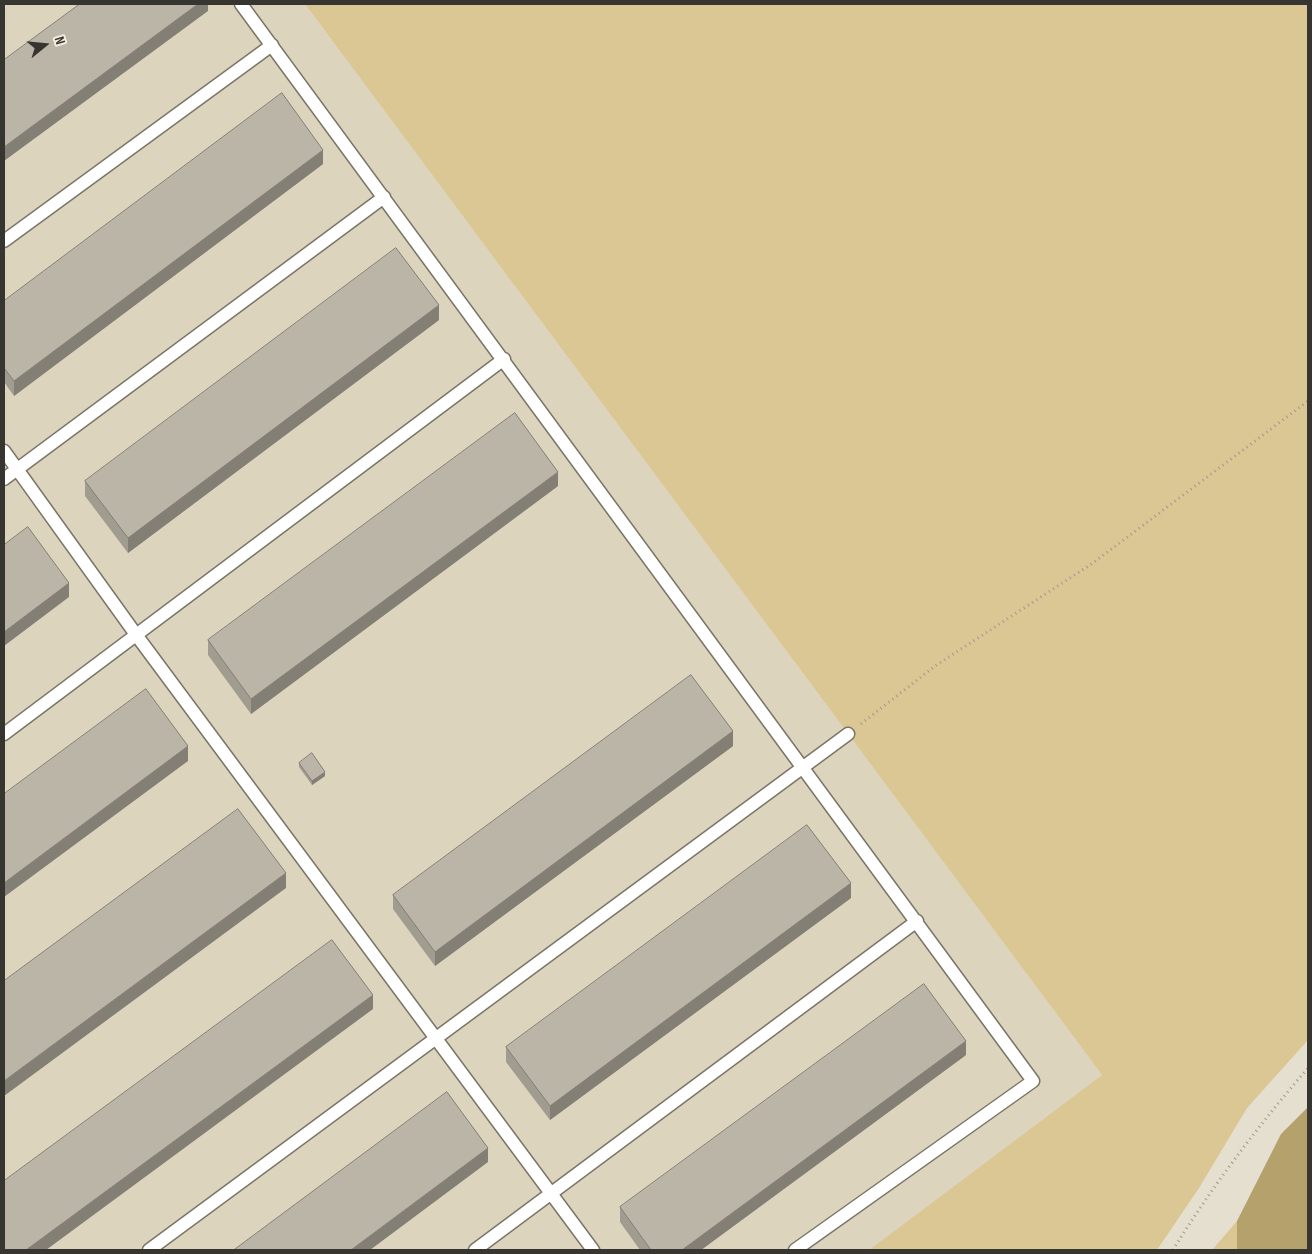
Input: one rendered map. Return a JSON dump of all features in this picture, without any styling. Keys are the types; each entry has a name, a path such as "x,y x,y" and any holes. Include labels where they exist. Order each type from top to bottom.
{"lane":[{"path":"241,4 1034,1081 795,1250"},
{"path":"4,241 272,45"},
{"path":"4,479 384,197"},
{"path":"4,734 504,359"},
{"path":"4,451 137,636 593,1250"},
{"path":"150,1250 848,734"},
{"path":"474,1250 552,1194 917,921"}],"path":[{"path":"848,734 935,666 1093,563 1308,401"},
{"path":"1173,1250 1207,1195 1240,1150 1262,1121 1308,1068"}],"shaded area":[{"path":"4,4 305,4 1102,1075 869,1250 4,1250"},
{"path":"305,4 1308,4 1308,1040 1247,1108 1199,1188 1157,1250 869,1250 1102,1075"},
{"path":"1308,1107 1308,1250 1237,1250 1237,1221 1281,1134"},
{"path":"1237,1221 1237,1250 1212,1250"}],"building":[{"path":"80,4 198,4 4,147 4,60"},
{"path":"282,93 323,150 14,381 4,368 4,301"},
{"path":"396,248 439,305 128,538 85,481"},
{"path":"515,413 558,472 251,699 208,640"},
{"path":"28,527 69,583 4,632 4,545"},
{"path":"691,675 733,731 435,952 393,895"},
{"path":"146,689 188,746 4,883 4,794"},
{"path":"312,753 325,772 312,781 299,763"},
{"path":"238,809 286,873 4,1081 4,981"},
{"path":"807,825 851,883 550,1106 506,1047"},
{"path":"332,940 373,995 26,1250 4,1250 4,1181"},
{"path":"924,984 966,1041 682,1250 651,1250 620,1207"},
{"path":"447,1092 488,1148 351,1250 234,1250"}]}
